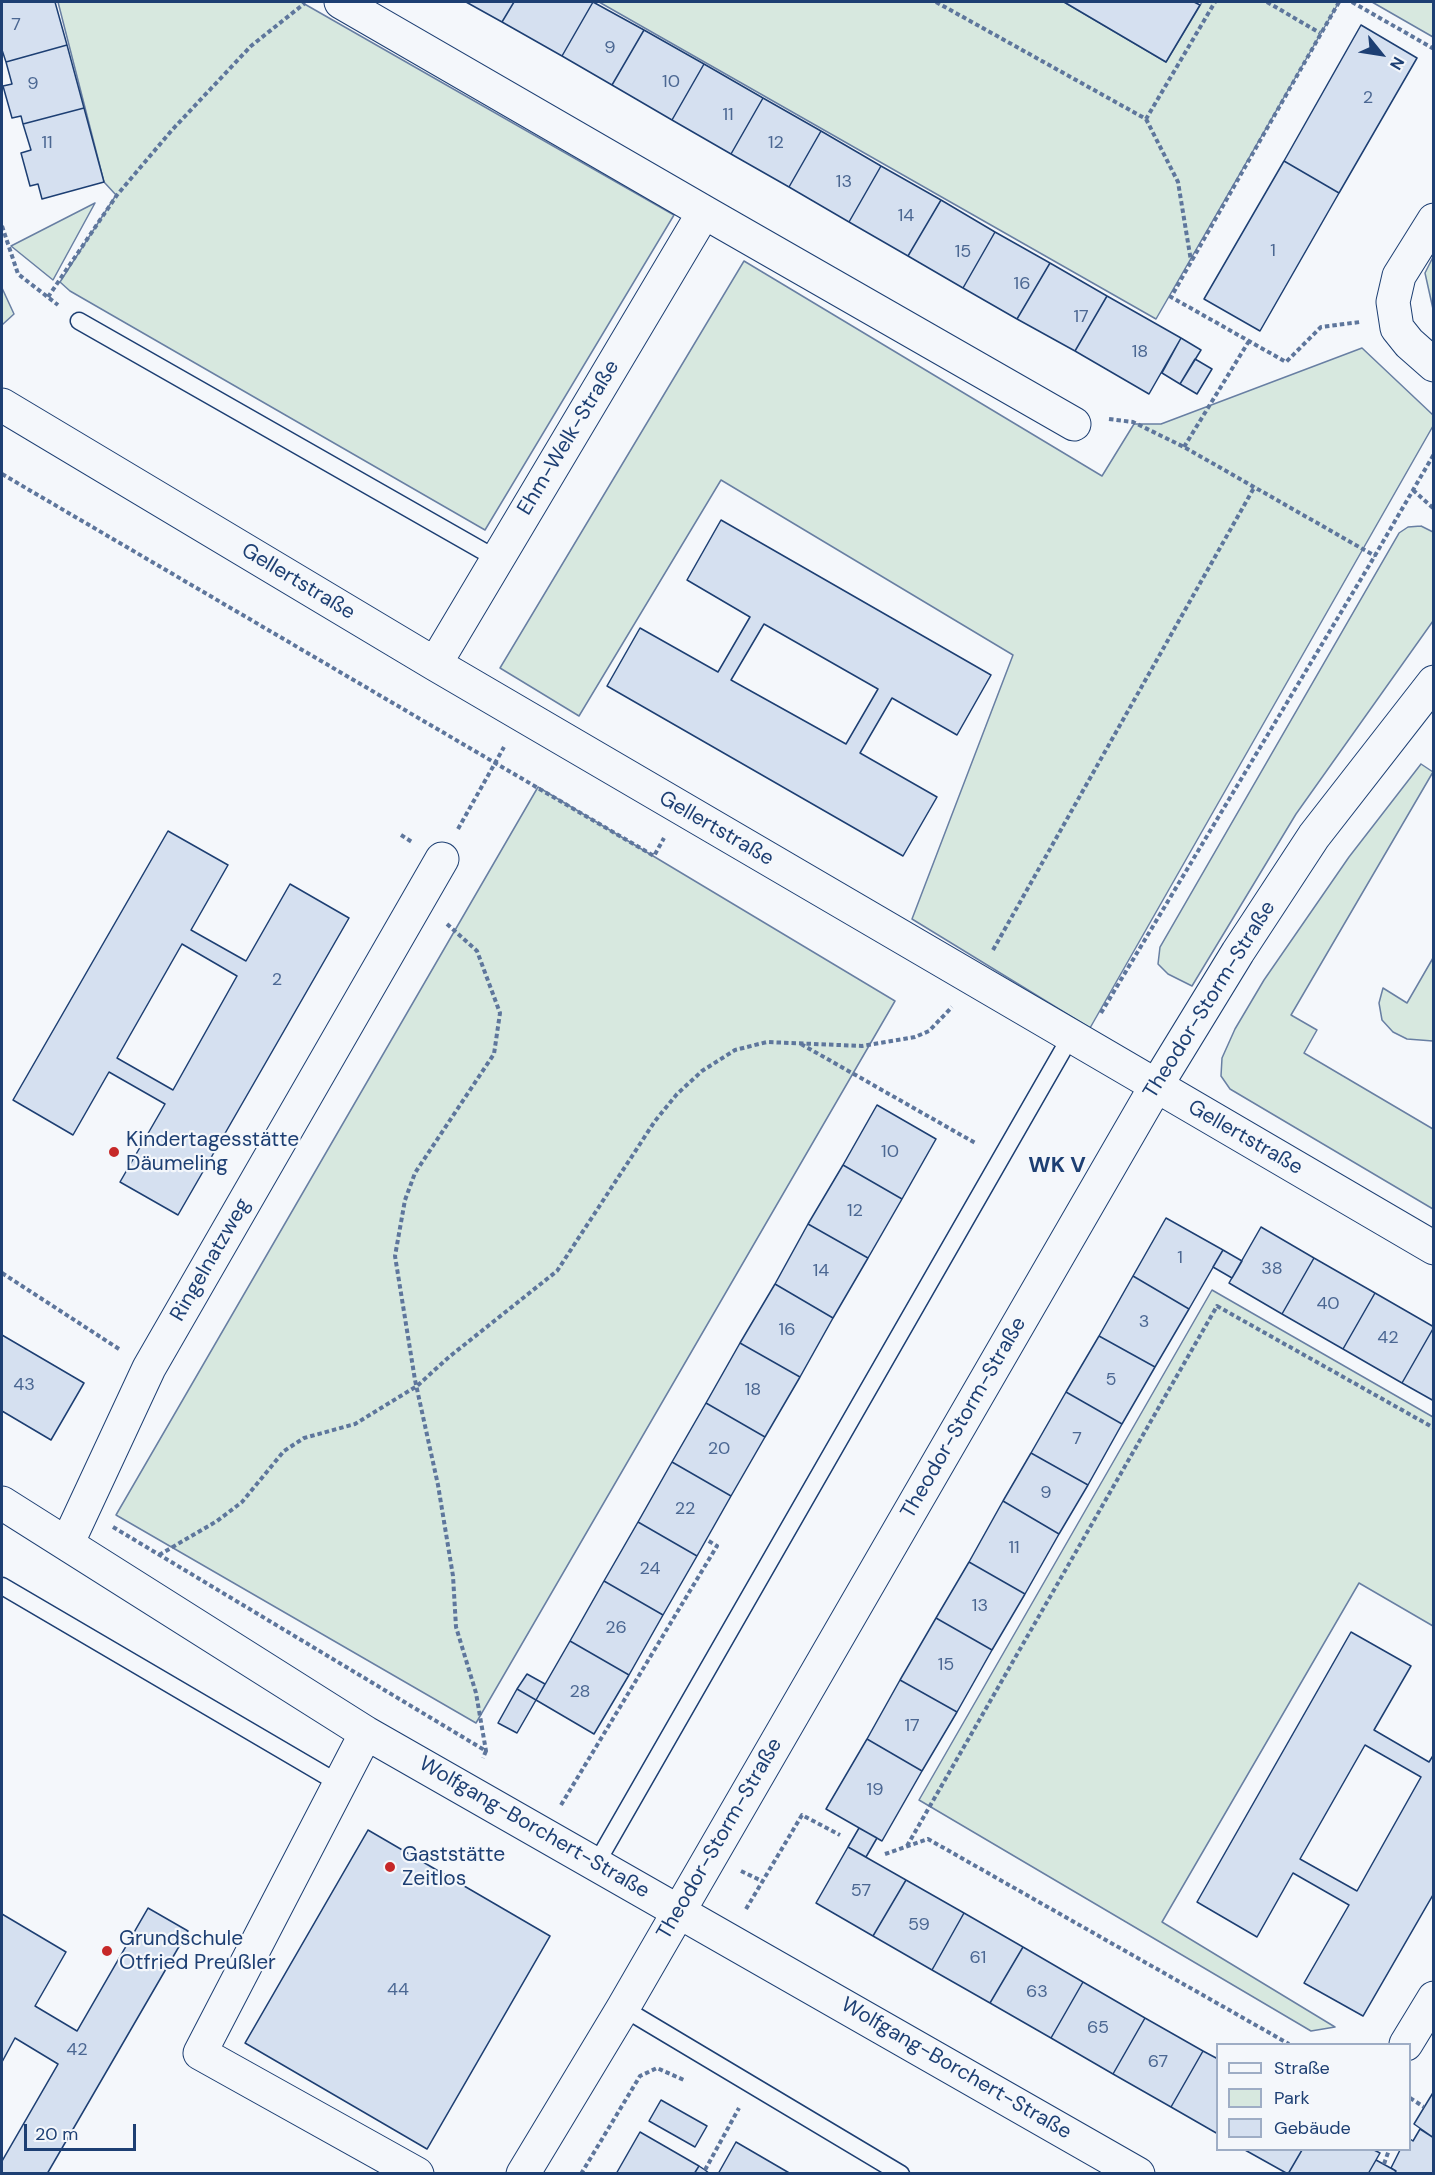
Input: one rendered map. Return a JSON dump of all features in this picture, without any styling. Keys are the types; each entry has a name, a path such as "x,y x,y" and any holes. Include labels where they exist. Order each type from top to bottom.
{"street":[{"path":"341,2 1063,418"},
{"name":"Ehm-Welk-Straße","path":"435,664 704,212"},
{"path":"1434,220 1394,290 1394,318 1397,328 1409,343 1434,365"},
{"name":"Gellertstraße","path":"2,405 435,664 1434,1248"},
{"name":"Theodor-Storm-Straße","path":"523,2174 623,2008 1156,1086 1238,952 1314,836 1434,682"},
{"name":"Ringelnatzweg","path":"67,1544 149,1368 442,859"},
{"name":"Wolfgang-Borchert-Straße","path":"2,1503 366,1733 1138,2174"},
{"path":"366,1733 200,2053 417,2174"},
{"path":"1408,2043 1434,1998"}],"lane":[{"path":"79,321 497,560"},
{"path":"596,1864 1001,1158 1077,1040"},
{"path":"2,1586 340,1784"},
{"path":"623,2008 901,2174"}],"path":[{"path":"48,297 117,195 172,130 251,46 307,2"},
{"path":"936,2 1146,119 1178,182 1191,262"},
{"path":"1146,119 1215,2"},
{"path":"1267,2 1321,33"},
{"path":"1339,2 1171,297 1286,362 1321,327 1394,318"},
{"path":"1352,2 1434,49"},
{"path":"2,226 18,274 79,321"},
{"path":"1184,447 1249,341"},
{"path":"1063,418 1133,422 1255,486 1375,556"},
{"path":"1077,1040 1375,556 1434,454"},
{"path":"2,474 654,856 681,808"},
{"path":"976,981 1255,486"},
{"path":"1413,490 1434,508"},
{"path":"401,836 442,859 522,715"},
{"path":"440,918 477,951 500,1013 494,1054 415,1173 405,1200 395,1256 453,1576 456,1627 476,1693 486,1751 480,1763"},
{"path":"159,1555 217,1521 242,1502 285,1451 304,1438 355,1424 417,1386 449,1357 556,1271 655,1121 677,1094 702,1071 735,1050 766,1042 862,1046 915,1037 929,1031 952,1006"},
{"path":"799,1043 1001,1158"},
{"path":"2,1273 149,1368"},
{"path":"907,1846 1217,1306 1434,1428"},
{"path":"107,1523 486,1751"},
{"path":"558,1810 717,1546 706,1540"},
{"path":"727,1939 802,1815 840,1835"},
{"path":"885,1854 928,1839 1287,2043"},
{"path":"581,2174 640,2076 657,2068 694,2085"},
{"path":"1411,2099 1424,2107"},
{"path":"730,2103 749,2114"},
{"path":"705,2170 739,2108"},
{"path":"1384,2164 1389,2151"}],"green space":[{"path":"58,2 301,2 674,215 485,530 70,291 60,282 116,195 104,182"},
{"path":"599,2 1064,2 1166,62 1202,2 1339,2 1156,319"},
{"path":"1372,2 1433,2 1433,37"},
{"path":"95,203 53,280 11,246"},
{"path":"1433,257 1433,309 1425,273"},
{"path":"744,261 1102,476 1134,424 1161,424 1362,348 1433,415 1433,426 1090,1028 912,919 1013,655 721,480 579,716 500,668"},
{"path":"2,288 14,314 2,325"},
{"path":"1421,526 1433,532 1433,621 1296,814 1192,986 1168,974 1158,964 1160,947 1399,533 1408,527"},
{"path":"1421,764 1433,772 1291,1015 1317,1030 1304,1053 1433,1129 1433,1209 1230,1089 1221,1076 1222,1058 1235,1029 1264,980 1349,857"},
{"path":"538,787 895,1001 476,1723 116,1515"},
{"path":"1433,958 1433,1041 1407,1039 1393,1032 1382,1020 1379,1003 1383,988 1407,1003"},
{"path":"1212,1290 1433,1417 1433,1626 1359,1583 1162,1922 1335,2027 1311,2031 919,1800"}],"building":[{"path":"2,2 55,2 67,45 6,62 2,50"},
{"path":"466,2 514,2 502,22"},
{"path":"514,2 593,2 562,56 502,22"},
{"path":"593,2 644,30 612,85 562,56"},
{"path":"1064,2 1194,2 1200,5 1166,62"},
{"path":"1361,25 1417,58 1339,193 1284,161"},
{"path":"644,30 704,64 672,120 612,85"},
{"path":"67,45 84,108 23,124 21,116 12,118 3,86 12,84 6,62"},
{"path":"704,64 763,98 731,154 672,120"},
{"path":"763,98 821,131 789,187 731,154"},
{"path":"84,108 104,182 42,199 38,184 30,186 21,153 31,150 23,124"},
{"path":"821,131 881,166 849,222 789,187"},
{"path":"1284,161 1339,193 1260,331 1204,299"},
{"path":"881,166 941,200 908,256 849,222"},
{"path":"941,200 995,232 963,288 908,256"},
{"path":"995,232 1050,263 1017,319 963,288"},
{"path":"1050,263 1107,296 1075,351 1017,319"},
{"path":"1107,296 1181,338 1149,394 1075,351"},
{"path":"1181,338 1201,350 1180,384 1162,373"},
{"path":"1195,359 1212,369 1197,394 1180,384"},
{"path":"721,520 991,675 957,735 892,698 860,753 937,797 903,856 607,686 640,628 718,672 750,617 687,580","holes":["764,624 878,689 846,744 731,680"]},
{"path":"168,831 228,865 191,930 246,961 290,884 349,918 178,1215 120,1182 165,1104 109,1072 73,1135 13,1100","holes":["182,944 237,976 173,1090 117,1058"]},
{"path":"877,1105 936,1139 902,1199 843,1165"},
{"path":"843,1165 902,1199 868,1258 808,1224"},
{"path":"1166,1218 1223,1250 1189,1309 1133,1276"},
{"path":"808,1224 868,1258 833,1318 775,1284"},
{"path":"1261,1227 1314,1258 1282,1314 1229,1283"},
{"path":"1223,1250 1242,1261 1232,1278 1213,1267"},
{"path":"1314,1258 1375,1293 1343,1349 1282,1314"},
{"path":"1133,1276 1189,1309 1155,1367 1099,1336"},
{"path":"775,1284 833,1318 800,1377 740,1343"},
{"path":"1375,1293 1434,1327 1402,1383 1343,1349"},
{"path":"1434,1327 1434,1401 1402,1383"},
{"path":"2,1335 84,1383 51,1440 2,1411"},
{"path":"1099,1336 1155,1367 1122,1424 1066,1392"},
{"path":"740,1343 800,1377 765,1437 706,1403"},
{"path":"1066,1392 1122,1424 1088,1485 1031,1453"},
{"path":"706,1403 765,1437 731,1496 672,1462"},
{"path":"1031,1453 1088,1485 1059,1534 1003,1501"},
{"path":"672,1462 731,1496 697,1556 638,1522"},
{"path":"1003,1501 1059,1534 1025,1594 969,1562"},
{"path":"638,1522 697,1556 663,1615 604,1581"},
{"path":"969,1562 1025,1594 992,1650 936,1618"},
{"path":"604,1581 663,1615 629,1675 570,1641"},
{"path":"936,1618 992,1650 957,1712 900,1680"},
{"path":"1351,1632 1411,1666 1374,1730 1429,1762 1434,1754 1434,1893 1363,2016 1304,1983 1349,1905 1293,1873 1257,1937 1197,1902","holes":["1365,1745 1421,1777 1357,1891 1300,1859"]},
{"path":"570,1641 629,1675 594,1734 536,1700"},
{"path":"527,1674 545,1684 536,1700 517,1689"},
{"path":"900,1680 957,1712 922,1771 867,1739"},
{"path":"517,1689 536,1700 517,1733 498,1723"},
{"path":"867,1739 922,1771 882,1841 826,1809"},
{"path":"859,1828 877,1838 866,1857 848,1847"},
{"path":"368,1830 550,1936 427,2149 245,2043"},
{"path":"848,1847 906,1880 873,1936 816,1903"},
{"path":"906,1880 964,1913 932,1970 873,1936"},
{"path":"148,1908 188,1931 47,2174 2,2174 2,2161 58,2064 15,2038 2,2062 2,1914 66,1952 35,2006 77,2031"},
{"path":"964,1913 1023,1947 990,2003 932,1970"},
{"path":"1023,1947 1083,1982 1051,2038 990,2003"},
{"path":"1083,1982 1145,2018 1113,2074 1051,2038"},
{"path":"1145,2018 1203,2051 1171,2107 1113,2074"},
{"path":"1203,2051 1216,2058 1216,2133 1171,2107"},
{"path":"1434,2091 1434,2138 1414,2124"},
{"path":"661,2100 707,2126 695,2147 649,2121"},
{"path":"1420,2129 1434,2138 1434,2174 1394,2174 1396,2171 1391,2168 1400,2151 1411,2151 1411,2140 1413,2141"},
{"path":"640,2132 699,2166 694,2174 616,2174"},
{"path":"736,2142 791,2174 718,2174"},
{"path":"1247,2151 1301,2151 1288,2174"},
{"path":"1301,2151 1376,2151 1380,2153 1368,2174 1288,2174"},
{"path":"1376,2160 1396,2171 1394,2174 1368,2174"},
{"path":"699,2166 705,2170 710,2174 694,2174"}],"place":[{"name":"Kindertagesstätte Däumeling","path":"114,1152"},
{"name":"Gaststätte Zeitlos","path":"390,1867"},
{"name":"Grundschule Otfried Preußler","path":"107,1951"}],"district":[{"name":"WK V","path":"1057,1166"}]}
